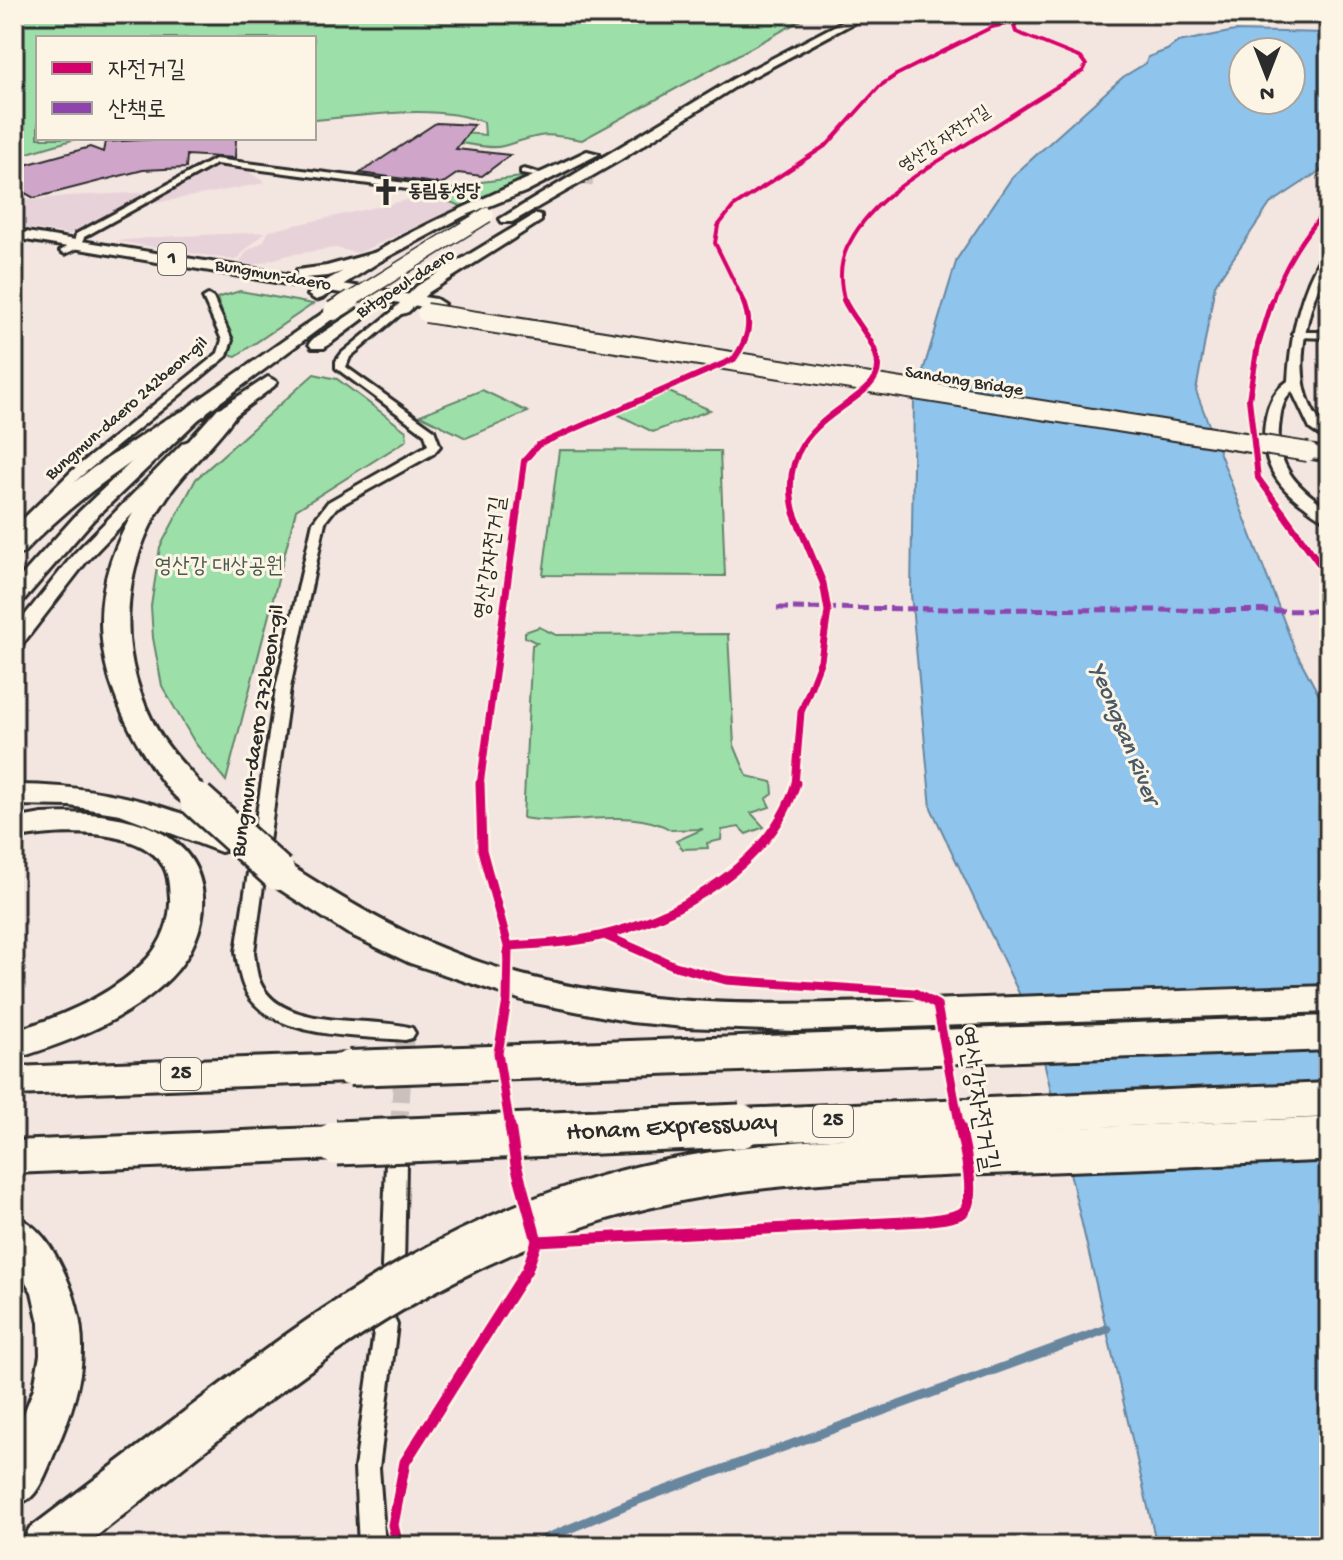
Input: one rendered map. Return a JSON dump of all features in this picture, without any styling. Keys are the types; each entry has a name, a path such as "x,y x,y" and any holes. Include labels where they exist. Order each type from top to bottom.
{"highway":[{"path":"14,548 69,496 112,463 197,410"},
{"path":"226,413 149,506 130,541 115,585 113,626 116,662 127,700 145,737 170,773 278,873"},
{"path":"14,795 85,797 127,804 174,819 278,873 369,930 450,967 556,998 636,1011 718,1018 795,1018 1329,999"},
{"path":"14,829 68,822 114,827 156,839 181,865 191,901 179,939 152,976 108,1010 41,1038 14,1045"},
{"name":"25","path":"14,1081 1329,1033"},
{"name":"Honam Expressway","path":"14,1157 1329,1100"},
{"path":"46,1546 298,1350 413,1276 542,1218 629,1191 708,1174 852,1158 1329,1139"},
{"path":"14,1233 34,1252 58,1299 64,1351 49,1414 14,1482"}],"main road":[{"name":"Bitgoeul-daero","path":"726,71 838,19 865,14"},
{"path":"838,19 878,14"},
{"name":"Bitgoeul-daero","path":"14,642 119,515 166,466 226,413 357,315 507,219 615,157 838,19"},
{"name":"Bitgoeul-daero","path":"14,597 86,516 197,410 259,368 333,311 596,150 520,189 459,213 377,257"},
{"path":"408,304 460,265 528,225 615,157"},
{"name":"Bungmun-daero","path":"14,234 72,248 431,309"},
{"name":"Bungmun-daero","path":"14,244 72,248 260,274 323,290"},
{"path":"260,274 328,271 377,257"},
{"path":"323,290 377,257"},
{"name":"Sandong Bridge","path":"431,309 1319,444"},
{"name":"1","path":"1319,444 1329,455"}],"street":[{"path":"72,248 79,236 215,161 438,190"},
{"path":"1319,444 1315,426 1295,383 1297,334 1307,301 1329,252"},
{"name":"Bungmun-daero 242beon-gil","path":"14,535 77,473 223,354 227,340 208,298"},
{"name":"Bungmun-daero 272beon-gil","path":"405,1033 327,1027 295,1020 272,1009 244,975 283,688 319,522 332,505 434,446 430,432 341,368 341,361 346,355 408,304"},
{"path":"1297,334 1329,335"},
{"path":"1295,383 1282,390 1277,402 1272,425 1272,459 1283,480 1329,516"},
{"path":"393,1267 396,1163"},
{"path":"370,1541 367,1468 386,1325"}],"shaded area":[{"path":"213,168 247,170 265,183 144,205"},
{"path":"156,192 75,235 14,226 14,202"},
{"path":"430,195 461,206 358,253 335,248 288,255 254,265 240,262 247,251 263,242 269,231"},
{"path":"265,232 235,260 116,241 160,237"}],"green space":[{"path":"14,14 811,15 582,140 542,136 492,147 453,142 465,133 485,135 484,122 464,116 400,112 316,120 316,36 36,36 36,140 72,140 14,157"},
{"path":"530,176 513,188 461,206 430,195 473,183"},
{"path":"240,291 313,304 236,356 228,354 232,340 217,298"},
{"name":"영산강 대상공원","path":"314,374 337,379 406,431 407,440 296,510 226,781 195,743 162,686 151,606 160,547 196,479"},
{"path":"482,390 528,412 466,438 420,415"},
{"path":"669,392 710,410 653,432 615,413"},
{"path":"559,450 720,451 725,576 543,575"},
{"path":"539,627 556,635 728,634 734,745 747,776 772,782 773,794 766,799 770,807 751,813 764,827 746,834 739,827 722,830 721,840 707,843 708,848 683,849 676,841 703,829 671,830 638,819 523,818 532,645 537,643 525,637 525,632"}],"water":[{"name":"Yeongsan River","path":"1235,31 1329,33 1329,165 1270,204 1215,285 1196,391 1295,650 1329,714 1329,1546 1157,1546 1037,1031 931,808 911,594 914,401 957,259 1013,176 1123,77 1146,63 1148,57 1178,42"}],"building":[{"path":"436,123 474,125 456,149 510,155 482,176 458,173 442,184 360,173"},
{"path":"236,140 235,158 187,155 186,168 143,170 34,198 14,187 14,168 90,147 103,152 105,142"}],"waterway":[{"path":"528,1546 633,1502 1107,1329"}],"tunnel":[{"path":"534,173 593,182"},
{"path":"399,1128 405,1033"},
{"path":"398,1139 399,1126"}],"marked path":[{"path":"777,608 1329,611"}],"cycle path":[{"name":"영산강자전거길","path":"398,1546 393,1525 405,1462 527,1270 537,1241 516,1165 498,1053 507,1001 508,946 482,850 479,790 524,461 538,445 563,432 734,359 745,344 749,317 715,243 716,231 733,207 828,144 880,86 896,75 992,27 1025,20 1035,14"},
{"name":"영산강 자전거길","path":"508,946 592,938 658,916 687,901 739,865 761,844 779,820 795,785 801,712 821,660 828,620 823,583 791,500 793,464 806,439 816,428 873,383 877,372 875,351 850,312 842,293 843,258 866,219 908,182 1083,71 1086,65 1081,58 1016,32 1014,26 1017,22"},
{"path":"1329,205 1301,240 1277,285 1258,345 1249,399 1258,478 1329,577"},
{"name":"영산강자전거길","path":"537,1241 924,1221 958,1215 966,1210 970,1198 969,1177 937,1005 915,993 726,980 675,966 604,935"}],"place":[{"name":"동림동성당","path":"386,192"}]}
